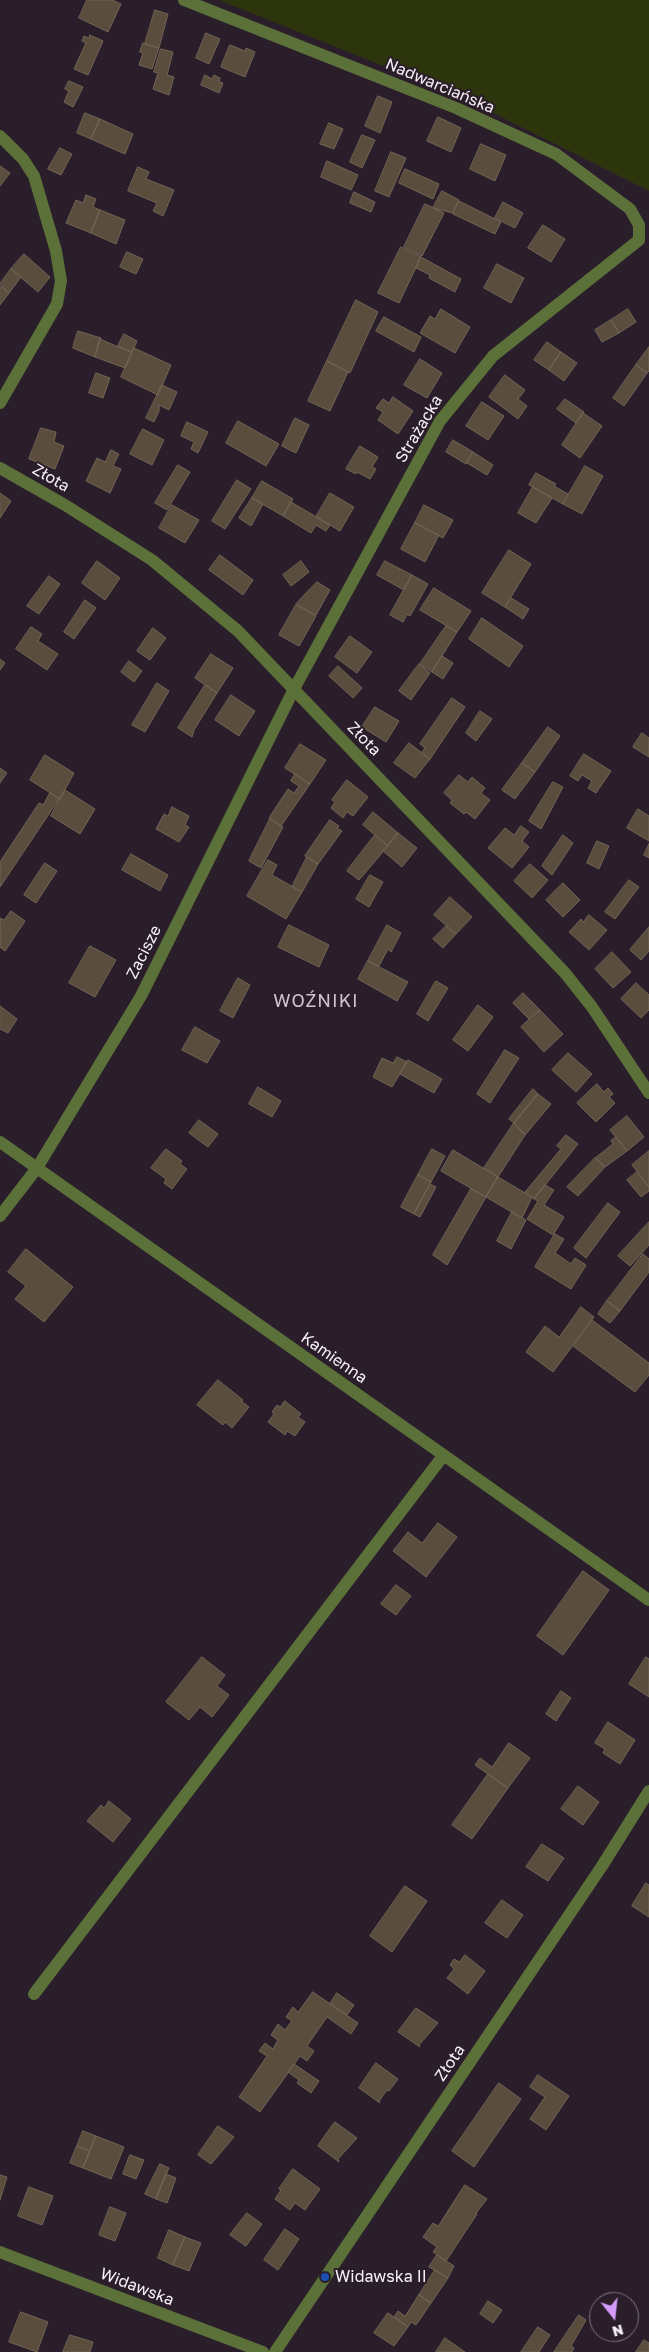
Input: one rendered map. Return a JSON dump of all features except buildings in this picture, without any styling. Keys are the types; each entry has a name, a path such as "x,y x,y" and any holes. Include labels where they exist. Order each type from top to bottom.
{"street":[{"name":"Nadwarciańska","path":"184,0 456,108 556,154 630,209 639,225 644,241"},
{"path":"0,136 23,159 34,176 56,251 60,281 57,304 0,404"},
{"name":"Strażacka","path":"294,689 440,421 458,396 493,356 644,241"},
{"name":"Złota","path":"0,468 65,505 152,560 238,631 564,973 592,1007 649,1093"},
{"name":"Zacisze","path":"0,1216 37,1168 141,996 294,689"},
{"name":"Kamienna","path":"0,1142 649,1600"},
{"path":"34,1994 443,1456"},
{"name":"Złota","path":"275,2352 602,1866 649,1791"},
{"name":"Widawska","path":"0,2252 263,2352"}],"green space":[{"path":"219,0 649,0 649,191 463,98"}],"place":[{"name":"Widawska II","path":"325,2277"}],"district":[{"name":"WOŹNIKI","path":"316,1001"}]}
